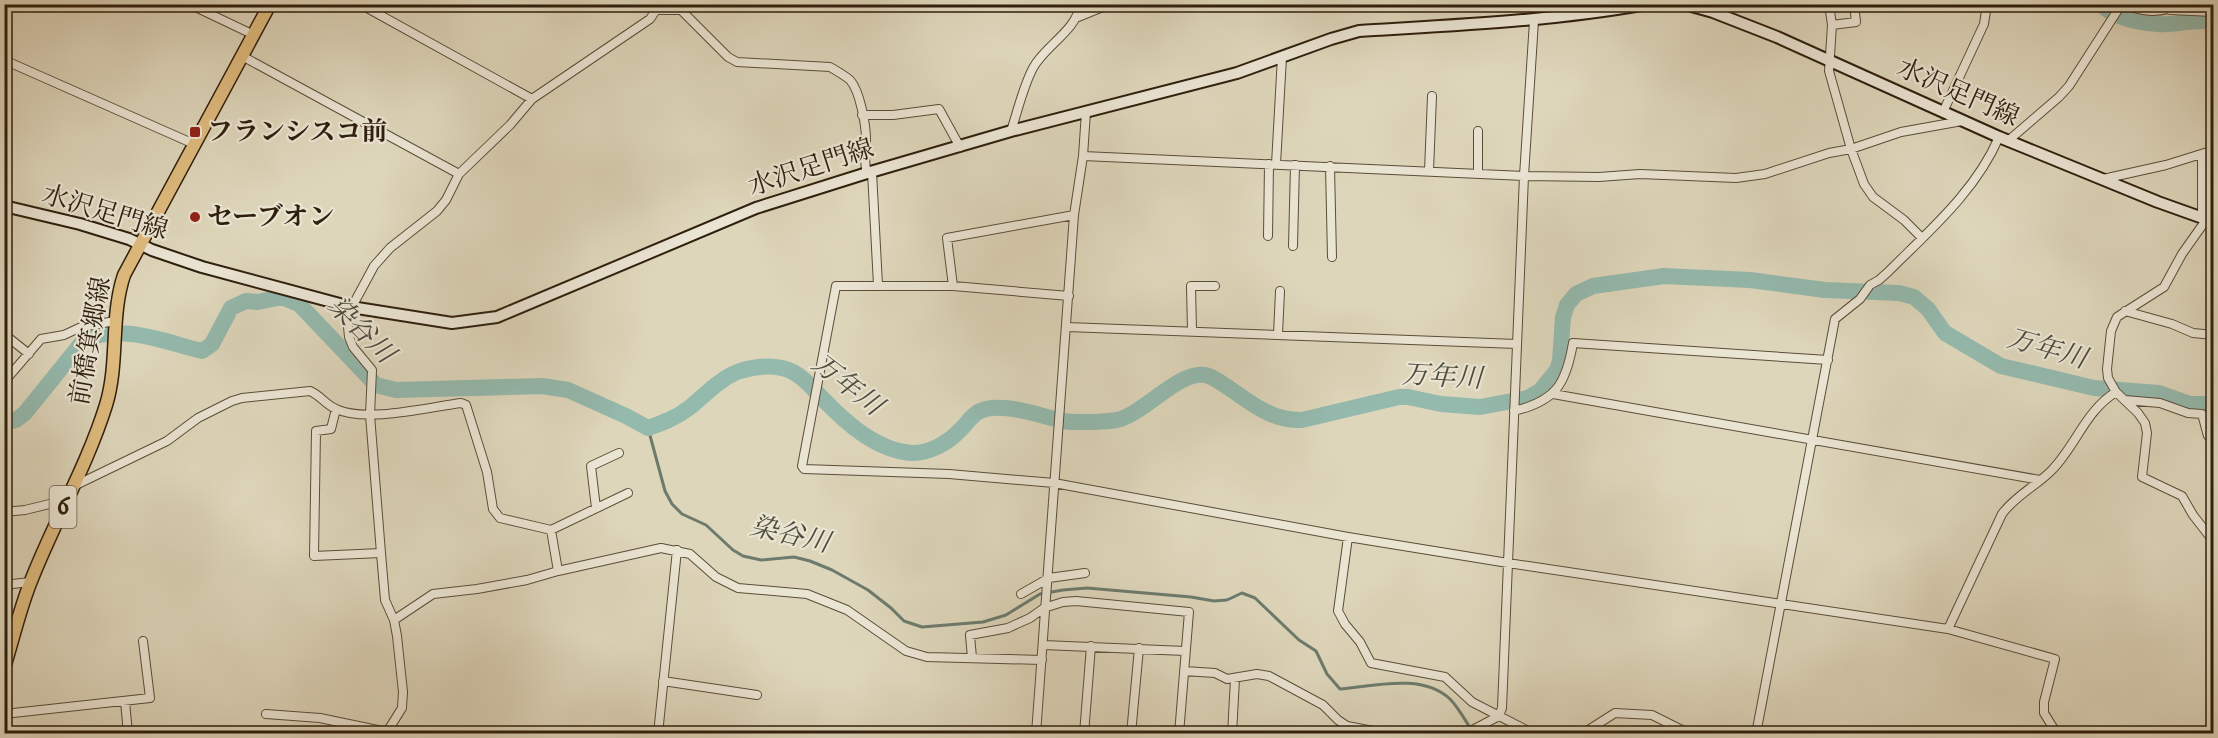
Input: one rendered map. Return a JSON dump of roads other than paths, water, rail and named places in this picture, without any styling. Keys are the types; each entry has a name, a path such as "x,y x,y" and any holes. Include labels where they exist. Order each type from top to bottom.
{"main road":[{"name":"前橋箕郷線","path":"4,668 30,582 73,486 107,401 114,344 114,323 121,283 270,4"},
{"name":"水沢足門線","path":"4,206 80,224 202,267 351,306 452,323 497,317 756,208 1011,131 1237,73 1359,31 1534,21 1647,4"},
{"name":"水沢足門線","path":"1687,5 1713,12 1828,59 2004,139 2207,220"}],"street":[{"path":"4,17 10,4"},
{"path":"189,4 254,35"},
{"path":"360,4 532,99"},
{"path":"1078,17 1080,4"},
{"path":"1011,131 1033,67 1042,54 1078,17 1110,4"},
{"path":"1829,4 1832,25 1829,70 1851,149 1868,192 1904,220 1922,238"},
{"path":"1832,25 1856,22 1854,4"},
{"path":"1943,112 1984,24 1987,4"},
{"path":"2168,9 2178,4"},
{"path":"1756,734 1835,319 1860,298 1870,285 1880,280 1959,200 2004,139 2064,92 2120,6 2145,12 2168,9 2214,12"},
{"path":"266,714 320,718 386,733 399,714 404,701 394,620 385,600 370,415 372,370 353,347 349,337 347,316 351,306 374,266 390,248 437,211 446,200 459,174 510,125 532,99 650,19 658,7 681,10 728,57 737,62 830,67 852,82 858,97 866,143 863,160 869,172 878,285"},
{"path":"1465,734 1499,716 1502,708 1524,176 1534,21"},
{"path":"242,56 459,174"},
{"path":"1268,236 1282,57"},
{"path":"4,60 194,144"},
{"path":"1429,171 1432,96"},
{"path":"862,115 893,115 939,109 960,147"},
{"path":"1036,734 1074,215 1083,156 1086,112"},
{"path":"1083,156 1524,176 1599,177 1640,174 1743,177 1765,174 1901,132 1962,121"},
{"path":"1478,131 1478,173"},
{"path":"2103,178 2166,165 2214,150"},
{"path":"2202,154 2207,220 2182,254 2164,287 2117,317 2109,340 2107,369 2108,378 2116,392 2126,400 2145,423 2146,446 2142,477 2182,496 2193,515 2214,542"},
{"path":"1293,246 1295,165"},
{"path":"1330,166 1332,257"},
{"path":"954,286 947,238 1074,215"},
{"path":"1069,296 954,286 836,286 802,466 804,469 949,474 1054,483 1348,537 1948,629 2055,659 2044,702 2044,713 2058,734"},
{"path":"1192,331 1191,286 1215,286"},
{"path":"1278,334 1280,291"},
{"path":"2125,311 2172,324 2193,333 2214,335"},
{"path":"4,382 41,339 64,335 81,327 114,323"},
{"path":"1067,327 1517,344"},
{"path":"4,334 29,354"},
{"path":"1514,411 1544,402 1553,394 1567,374 1573,343 1828,360"},
{"path":"73,486 147,452 167,441 198,418 242,398 310,391 318,394 336,409 370,415 461,403 466,405 487,472 493,509 500,518 551,530 628,493"},
{"path":"1948,629 2002,514 2062,457 2096,406 2116,392"},
{"path":"1553,394 2040,480"},
{"path":"2126,400 2160,403 2188,413 2202,414 2208,436 2214,438"},
{"path":"336,409 331,429 316,431 314,556 381,553"},
{"path":"596,508 591,466 619,453"},
{"path":"4,512 25,510 66,500"},
{"path":"551,530 558,571"},
{"path":"1348,537 1338,611 1345,624 1360,642 1368,660 1375,665 1445,676 1472,702 1534,734"},
{"path":"394,620 433,594 527,580 661,548 690,554 716,577 738,588 807,594 848,610 915,655 1042,660"},
{"path":"658,734 677,550"},
{"path":"1021,594 1049,578 1085,573"},
{"path":"4,585 30,582"},
{"path":"972,658 970,634 1020,624 1047,603 1076,601 1189,612 1179,734"},
{"path":"4,714 150,698 143,641"},
{"path":"1043,645 1185,651"},
{"path":"1084,734 1091,646"},
{"path":"1131,734 1139,648"},
{"path":"1184,671 1215,673 1227,679 1257,674 1269,676 1323,705 1347,726 1389,734"},
{"path":"1232,734 1235,679"},
{"path":"663,681 757,694"},
{"path":"125,701 128,734"},
{"path":"1582,734 1615,713 1652,715 1690,734"}],"waterway":[{"path":"2101,4 2112,13 2143,22 2165,24 2214,22"},
{"name":"万年川","path":"4,423 16,420 25,413 84,340 98,335 128,334 158,339 202,351 212,344 231,308 246,301 258,302 282,297 299,304 376,385 396,390 542,386 568,390 648,428 684,412 733,374 753,368 774,367 787,369 801,377 862,434 886,447 911,453 931,450 954,435 975,414 987,409 1008,408 1068,422 1117,420 1138,410 1172,386 1195,376 1205,375 1272,415 1291,420 1302,420 1399,397 1441,404 1480,407 1528,398 1540,391 1557,370 1560,361 1563,317 1567,305 1576,294 1593,286 1664,276 1750,280 1825,290 1899,293 1914,297 1928,309 1945,333 2001,366 2094,388 2159,393 2190,404 2214,404"},
{"name":"染谷川","path":"648,428 665,491 672,504 682,514 706,525 733,550 743,556 761,560 794,557 832,570 868,590 904,621 922,627 983,622 1006,615 1040,594 1087,588 1214,601 1227,600 1242,593 1255,598 1299,640 1316,651 1327,674 1340,689 1397,683 1426,686 1450,699 1474,734"}],"place":[{"name":"フランシスコ前","path":"195,132"},
{"name":"セーブオン","path":"195,217"}]}
